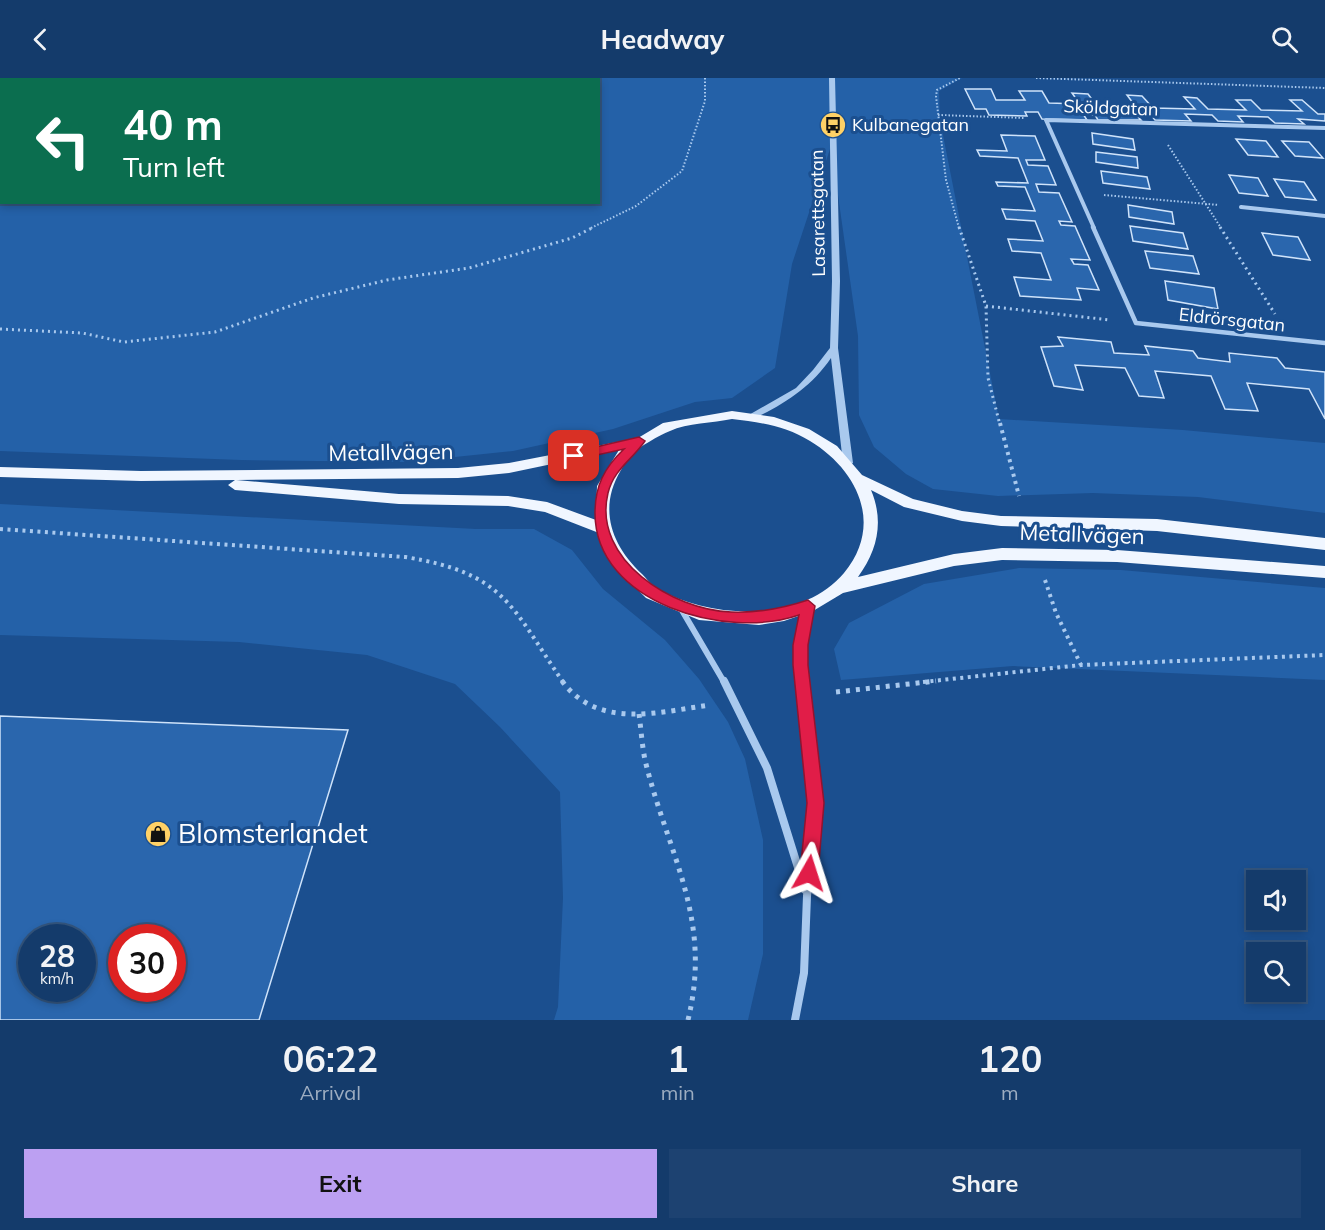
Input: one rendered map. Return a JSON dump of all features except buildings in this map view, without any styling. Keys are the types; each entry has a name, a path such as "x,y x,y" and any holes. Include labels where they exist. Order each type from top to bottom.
{"main road":[{"path":"752,416 785,424 815,437 848,463 860,479 873,515 872,534 867,553 841,587 808,606 784,614 732,618 680,607 656,596 636,581 608,547 602,528 601,495 607,479 615,465 639,441 672,424 691,419 752,416"},
{"name":"Metallvägen","path":"0,472 141,477 458,473 509,468 639,441"},
{"name":"Metallvägen","path":"141,477 399,499 508,501 547,507 602,528"},
{"name":"Metallvägen","path":"860,479 909,503 938,512 972,518 1001,521 1157,525 1325,544"},
{"name":"Metallvägen","path":"841,587 954,560 1002,554 1117,556 1325,572"}],"street":[{"name":"Lasarettsgatan","path":"832,78 836,281 834,348 848,463"},
{"name":"Sköldgatan","path":"1136,323 1046,120 1325,128"},
{"path":"1241,207 1325,216"},
{"name":"Eldrörsgatan","path":"1136,323 1325,343"},
{"path":"752,416 783,402 799,391 814,378 834,348"},
{"path":"795,1020 804,973 807,896 816,803 800,665 800,645 808,606"},
{"path":"680,607 736,702 760,752 781,804 807,896"}],"path":[{"path":"0,329 82,333 124,342 215,332 313,298 387,280 469,268 572,238 636,206 682,171 705,101 705,78"},
{"path":"960,78 937,90 938,115 952,208 986,306 988,378 1021,502"},
{"path":"1036,78 1325,88"},
{"path":"938,115 1046,120"},
{"path":"1154,123 1291,340"},
{"path":"1080,193 1241,207"},
{"path":"986,306 1136,323"},
{"path":"0,529 405,557 439,562 461,570 504,597 568,689 588,705 610,711 639,714 715,705"},
{"path":"1044,577 1056,613 1081,665"},
{"path":"836,692 1081,665 1325,655"},
{"path":"639,714 645,759 689,899 696,945 696,987 688,1020"}],"shaded area":[{"path":"600,78 962,78 939,91 940,120 999,419 1183,430 1325,443 1325,513 1198,497 1093,493 998,496 933,489 906,474 874,447 859,415 858,336 831,146 792,264 775,368 732,398 695,402 613,429 513,451 407,462 241,460 0,451 0,204 600,204"},
{"path":"0,504 476,529 534,529 572,550 603,589 665,640 699,679 728,722 745,759 763,840 763,954 748,1020 554,1020 558,1007 563,898 560,792 500,727 455,684 367,655 239,642 0,635"},
{"path":"1019,568 1121,570 1325,588 1325,680 1013,666 841,680 834,649 849,623 924,584"}],"place":[{"name":"Kulbanegatan","path":"833,125"},
{"name":"Blomsterlandet","path":"158,834"}],"route":[{"path":"574,456 639,441 615,465 607,479 601,495 600,511 608,547 636,581 656,596 680,607 732,618 758,618 784,614 808,606 800,645 800,665 816,803 809,873"}]}
